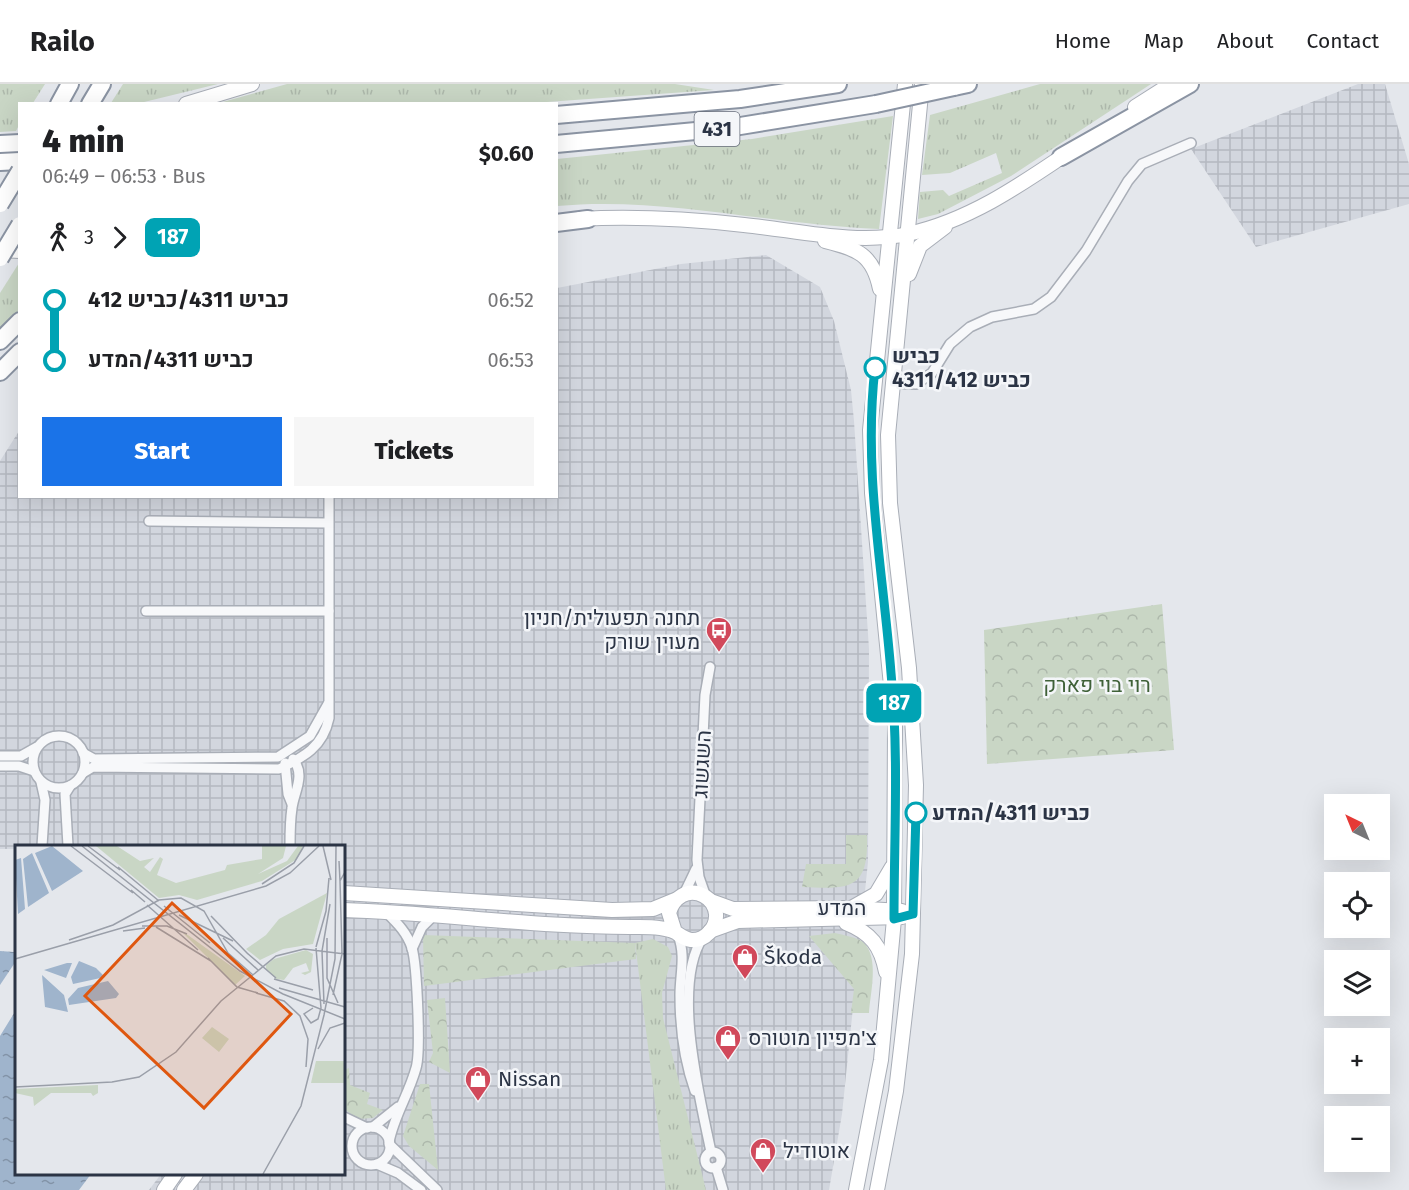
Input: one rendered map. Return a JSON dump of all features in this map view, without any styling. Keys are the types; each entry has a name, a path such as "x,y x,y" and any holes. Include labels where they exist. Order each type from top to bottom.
{"highway":[{"path":"60,102 70,84"},
{"path":"91,102 102,84"},
{"name":"431","path":"558,115 740,99 838,84"},
{"path":"1061,157 1190,84"},
{"name":"431","path":"558,144 689,132 876,104 961,86"},
{"path":"558,150 689,132"},
{"path":"0,142 18,143"},
{"path":"0,162 18,160"},
{"path":"0,204 18,174"},
{"path":"0,185 18,183"},
{"path":"558,222 588,219"},
{"path":"0,258 18,228"},
{"path":"0,341 18,323"},
{"path":"0,372 18,354"}],"main road":[{"path":"193,102 252,84"},
{"path":"856,1190 873,1112 888,990 894,914 896,853 893,693 874,515 870,451 871,406 905,84"},
{"path":"877,1190 904,1038 913,914 916,785 909,668 889,488 888,435 922,84"},
{"path":"901,305 913,258 920,246 931,236 1009,192 1171,84"},
{"path":"0,142 18,138"},
{"path":"588,219 676,219 832,236 888,236 906,234 969,213"},
{"path":"776,229 850,248 864,255 877,274 882,302"},
{"path":"0,250 18,251"},
{"path":"850,908 881,889 892,870 896,853"},
{"path":"345,893 612,910 653,909 694,892 708,899 716,919 707,934 690,940 677,934 643,927 533,924 385,911 345,910"},
{"path":"677,934 669,913 680,897"},
{"name":"המדע","path":"708,899 733,909 850,908 894,914"},
{"name":"המדע","path":"707,934 738,921 842,921 894,914 913,914"},
{"path":"842,921 859,928 875,940 884,961 888,990"},
{"path":"164,1190 174,1175"},
{"path":"184,1190 195,1175"}],"street":[{"path":"892,383 916,384 932,373 950,344 970,327 992,317 1034,309 1051,297 1086,251 1128,181 1142,164 1191,143"},
{"path":"68,845 65,795 70,786 83,773 93,767 279,769 296,761 318,745 327,729 329,702 329,498"},
{"path":"148,521 328,523"},
{"path":"146,611 328,611"},
{"name":"השגשוג","path":"708,899 699,877 698,860 705,695 710,667"},
{"path":"83,753 94,759 278,758 310,736 329,702"},
{"path":"0,756 21,756 43,741 59,735 75,741 83,753 85,764 83,773"},
{"path":"33,771 32,763 37,747"},
{"path":"286,752 296,761 299,771 298,795 292,804"},
{"path":"286,752 288,794 292,804 290,845"},
{"path":"0,766 20,766 33,771 42,782 53,788 70,786"},
{"path":"42,782 45,800 42,845"},
{"name":"השגשוג","path":"680,897 693,880 698,860"},
{"path":"376,1164 388,1154 389,1143 418,1058 412,949 405,933 385,911"},
{"path":"412,949 422,927 434,915"},
{"path":"677,934 683,957 680,996 682,1038 690,1078 704,1119"},
{"path":"707,934 693,956 688,991 690,1022 711,1152 707,1155 706,1163 709,1167 716,1167 723,1190"},
{"path":"352,1145 358,1132 370,1127 402,1104"},
{"path":"345,1117 384,1132 389,1143 437,1190"},
{"path":"345,1135 358,1160 398,1173 421,1190"}],"shaded area":[{"path":"1358,84 1385,84 1409,164 1409,204 1256,247 1191,149"},
{"path":"766,255 820,287 834,321 851,390 869,649 868,862 842,1114 829,1190 149,1190 160,1175 345,1175 345,845 15,845 15,849 0,849 0,461 18,433 18,498 558,498 558,288 681,264"}],"green space":[{"path":"0,84 45,84 34,102 18,102 16,131 0,132"},
{"path":"123,84 218,84 144,102 112,102"},
{"path":"287,84 675,84 714,90 547,102 223,102"},
{"path":"1040,84 1151,84 1011,176 938,214 918,219 920,192 943,190 949,196 1002,173 996,153 950,173 922,175 930,115"},
{"path":"893,116 879,229 637,205 558,206 558,159 752,139"},
{"path":"18,265 18,311 0,330 0,293"},
{"name":"רוי בוי פארק","path":"1162,604 1174,750 987,764 984,630"},
{"path":"846,835 867,835 867,853 860,877 844,886 802,887 806,864 846,864"},
{"path":"835,933 860,940 868,949 873,966 869,1013 851,1013 854,989 809,936"},
{"path":"423,935 635,943 636,959 424,986"},
{"path":"653,939 668,947 672,956 662,993 663,1018 706,1190 666,1190 635,943"},
{"path":"445,998 450,1073 429,1062 433,1053 427,1000"},
{"path":"349,1068 350,1085 370,1093 367,1104 383,1110 373,1118 358,1119 345,1110 345,1070"},
{"path":"420,1084 429,1084 438,1170 409,1146 403,1136"}],"water":[{"path":"0,951 14,952 14,964 0,985"},
{"path":"15,1012 15,1175 90,1175 79,1190 0,1190 0,1036"}],"bus line":[{"name":"187","path":"875,368 870,430 872,493 895,726 894,919 913,914 916,813"}],"place":[{"name":"כביש 4311/כביש 412","path":"875,368"},
{"name":"תחנה תפעולית/חניון מעוין שורק","path":"719,653"},
{"name":"כביש 4311/המדע","path":"916,813"},
{"name":"Škoda","path":"745,980"},
{"name":"צ'מפיון מוטורס","path":"728,1061"},
{"name":"Nissan","path":"478,1102"},
{"name":"אוטודיל","path":"763,1174"}]}
